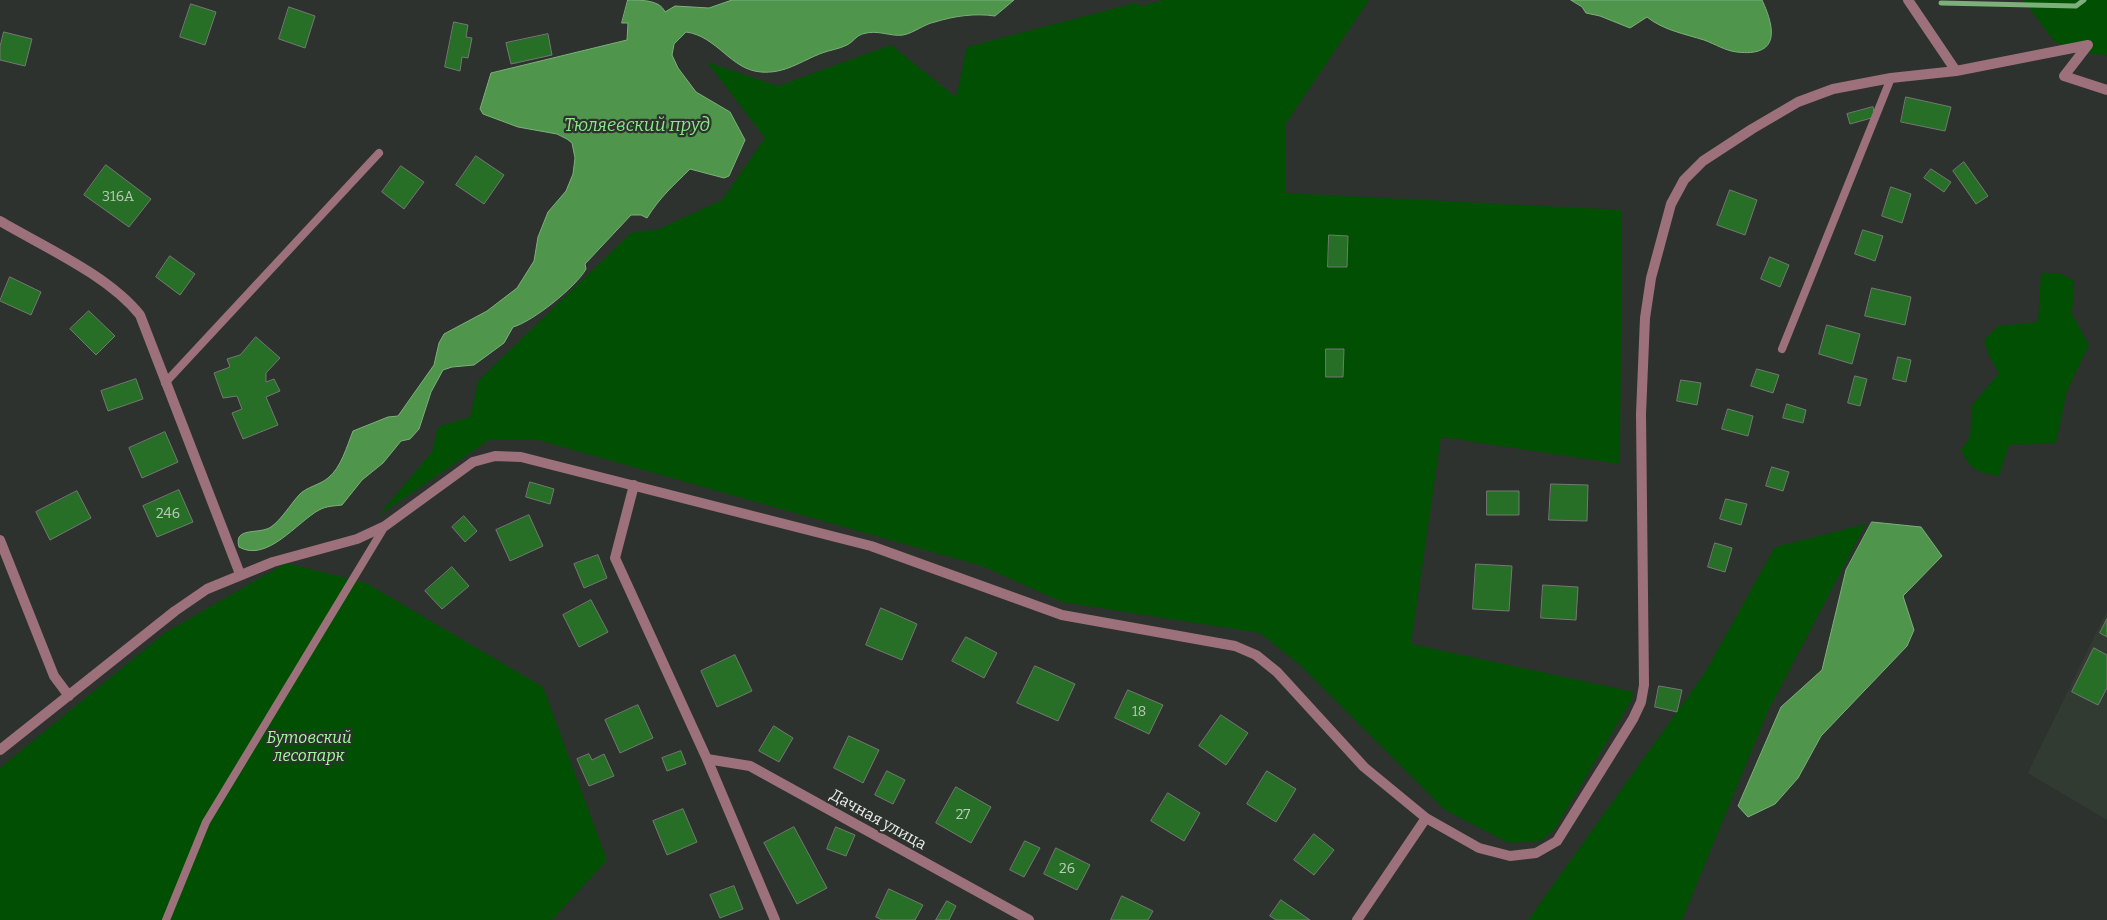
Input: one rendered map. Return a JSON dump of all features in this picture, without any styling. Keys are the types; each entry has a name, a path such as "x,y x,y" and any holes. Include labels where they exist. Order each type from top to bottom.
{"street":[{"path":"1908,0 1956,71"},
{"path":"0,750 176,611 207,589 240,574 274,562 357,539 385,526 473,462 495,456 521,457 871,546 1062,615 1235,646 1256,655 1278,672 1364,768 1426,818 1479,848 1510,856 1536,853 1557,841 1633,720 1641,702 1644,685 1641,414 1645,318 1651,278 1672,204 1684,180 1703,162 1775,115 1798,102 1833,89 1891,78 1956,71 2088,45 2064,76 2107,90"},
{"path":"0,221 101,280 128,299 140,314 240,574"},
{"path":"634,485 615,558 707,759 775,920"},
{"path":"0,540 54,676 69,696"},
{"name":"Дачная улица","path":"707,759 750,766 1029,920"},
{"path":"1357,920 1426,818"}],"lane":[{"path":"1782,349 1891,78"},
{"path":"165,383 379,153"},
{"path":"166,920 206,822 385,526"}],"shaded area":[{"path":"2107,611 2107,820 2028,773"}],"green space":[{"path":"1163,0 1369,0 1286,123 1285,193 1622,210 1620,464 1441,437 1411,644 1634,692 1631,701 1555,829 1541,841 1509,843 1445,810 1300,665 1260,633 1062,602 982,566 538,440 489,440 378,516 432,452 438,427 470,417 478,381 631,233 659,229 722,200 765,138 707,62 778,86 891,45 956,97 967,47 1135,3 1143,6"},
{"path":"2023,0 2107,0 2107,55 2085,53 2055,42"},
{"path":"2041,273 2060,273 2074,281 2072,314 2089,345 2067,391 2056,443 2009,445 1999,476 1980,472 1968,462 1961,450 1970,437 1972,405 1999,373 1989,356 1984,340 1998,326 2038,322"},
{"path":"1866,524 1768,711 1682,920 1528,920 1704,674 1775,547"},
{"name":"Бутовский лесопарк","path":"286,563 366,583 543,687 607,860 552,920 0,920 0,768 165,633"}],"water":[{"name":"Тюляевский пруд","path":"628,0 655,3 663,8 665,12 675,6 709,8 732,0 1014,0 995,16 972,15 950,18 931,23 903,35 874,32 862,34 849,44 785,69 770,72 750,70 732,60 707,40 686,32 674,44 672,55 678,68 696,92 730,112 745,140 729,176 724,178 690,169 672,186 647,218 641,215 631,215 585,264 586,269 573,285 542,311 513,327 504,343 474,365 452,367 443,370 431,392 419,429 410,439 401,441 383,463 362,480 342,505 319,510 281,539 260,550 239,547 238,540 240,536 248,532 271,527 302,492 333,474 337,469 353,431 388,417 398,416 434,365 439,343 444,334 487,311 517,288 534,261 538,237 548,212 566,191 573,174 575,158 572,143 557,134 518,127 483,114 480,109 491,73 627,40 628,23 622,23"},
{"path":"1571,0 1762,0 1770,21 1770,39 1767,46 1761,50 1737,52 1682,34 1647,17 1630,28 1600,16 1586,13 1582,7"},
{"path":"1872,522 1921,527 1942,556 1903,596 1914,630 1907,646 1821,736 1798,778 1775,804 1748,817 1738,806 1781,707 1822,670 1846,570"}],"building":[{"path":"191,4 216,12 205,45 180,37"},
{"path":"289,7 315,16 305,48 279,39"},
{"path":"454,22 468,25 466,37 472,38 468,58 462,57 460,71 445,67"},
{"path":"4,32 32,39 25,66 0,60 0,47"},
{"path":"548,34 552,55 511,64 506,43"},
{"path":"1906,97 1951,107 1945,131 1901,122"},
{"path":"1873,107 1875,117 1850,124 1847,114"},
{"path":"476,156 504,175 484,204 456,185"},
{"path":"1964,162 1988,196 1976,204 1953,171"},
{"path":"106,165 151,199 129,227 84,195"},
{"path":"401,166 424,182 404,209 382,192"},
{"path":"1931,169 1951,182 1944,192 1924,178"},
{"path":"1891,187 1911,194 1902,223 1882,216"},
{"path":"1730,190 1757,200 1745,235 1717,225"},
{"path":"1863,230 1883,236 1875,261 1855,254"},
{"path":"1329,235 1348,236 1347,267 1328,267"},
{"path":"170,256 195,274 180,295 156,277"},
{"path":"1770,257 1789,265 1780,287 1761,279"},
{"path":"10,277 41,292 31,315 0,301"},
{"path":"1872,288 1911,297 1905,325 1865,316"},
{"path":"89,311 115,336 96,355 70,329"},
{"path":"1827,325 1860,334 1852,364 1819,354"},
{"path":"256,337 280,358 266,373 266,382 274,379 280,391 266,397 278,425 243,439 232,413 242,409 237,396 223,398 214,373 230,367 227,359 240,355"},
{"path":"1326,349 1344,349 1343,377 1326,377"},
{"path":"1898,357 1911,360 1906,382 1893,379"},
{"path":"1757,369 1779,375 1773,393 1751,386"},
{"path":"1855,376 1867,379 1860,406 1848,403"},
{"path":"136,379 143,399 108,411 101,391"},
{"path":"1681,380 1701,383 1697,405 1677,401"},
{"path":"1787,404 1806,410 1803,423 1783,418"},
{"path":"1728,409 1753,416 1748,436 1722,429"},
{"path":"165,432 178,462 142,478 129,448"},
{"path":"1772,467 1789,472 1783,491 1766,486"},
{"path":"530,482 554,489 550,504 526,497"},
{"path":"1551,484 1588,485 1587,521 1549,520"},
{"path":"179,490 193,522 157,537 143,506"},
{"path":"77,491 91,518 50,540 36,512"},
{"path":"1487,491 1519,491 1519,515 1487,515"},
{"path":"1726,499 1747,504 1741,525 1720,519"},
{"path":"529,515 543,546 510,561 496,530"},
{"path":"464,516 477,531 465,542 452,527"},
{"path":"1715,543 1732,548 1725,572 1708,567"},
{"path":"598,555 607,578 584,588 574,564"},
{"path":"1476,564 1512,566 1509,611 1473,609"},
{"path":"452,567 469,586 442,609 425,591"},
{"path":"1543,585 1578,587 1576,620 1541,618"},
{"path":"591,600 608,632 579,647 563,615"},
{"path":"881,608 917,624 902,660 866,645"},
{"path":"2107,619 2107,637 2100,633"},
{"path":"966,637 997,653 984,678 952,661"},
{"path":"2094,648 2107,655 2107,688 2098,705 2072,692"},
{"path":"735,655 752,691 717,707 701,671"},
{"path":"1035,666 1075,684 1058,721 1017,703"},
{"path":"1659,686 1682,690 1677,712 1655,707"},
{"path":"1128,690 1163,705 1149,734 1115,718"},
{"path":"638,705 653,738 620,753 605,720"},
{"path":"1221,715 1248,733 1226,765 1199,746"},
{"path":"774,726 793,738 779,762 759,751"},
{"path":"849,736 879,750 863,783 834,768"},
{"path":"681,751 686,764 667,771 662,758"},
{"path":"589,754 592,760 604,754 614,776 589,786 577,759"},
{"path":"887,771 905,780 893,804 875,795"},
{"path":"1267,771 1296,789 1276,822 1247,804"},
{"path":"956,787 991,807 971,843 936,823"},
{"path":"1168,793 1200,813 1184,841 1151,821"},
{"path":"683,809 697,842 667,855 653,821"},
{"path":"794,827 827,888 797,904 764,843"},
{"path":"836,827 855,835 846,856 827,849"},
{"path":"1314,834 1334,850 1314,875 1294,860"},
{"path":"1025,841 1040,848 1024,877 1010,870"},
{"path":"1056,848 1090,865 1077,890 1044,874"},
{"path":"734,886 743,909 720,918 710,895"},
{"path":"889,889 923,905 915,920 882,920 876,917"},
{"path":"1122,896 1153,911 1148,920 1111,920"},
{"path":"1281,900 1310,920 1276,920 1270,916"},
{"path":"947,901 956,906 949,920 936,920"}],"waterway":[{"path":"1941,3 2076,6 2084,0"}]}
